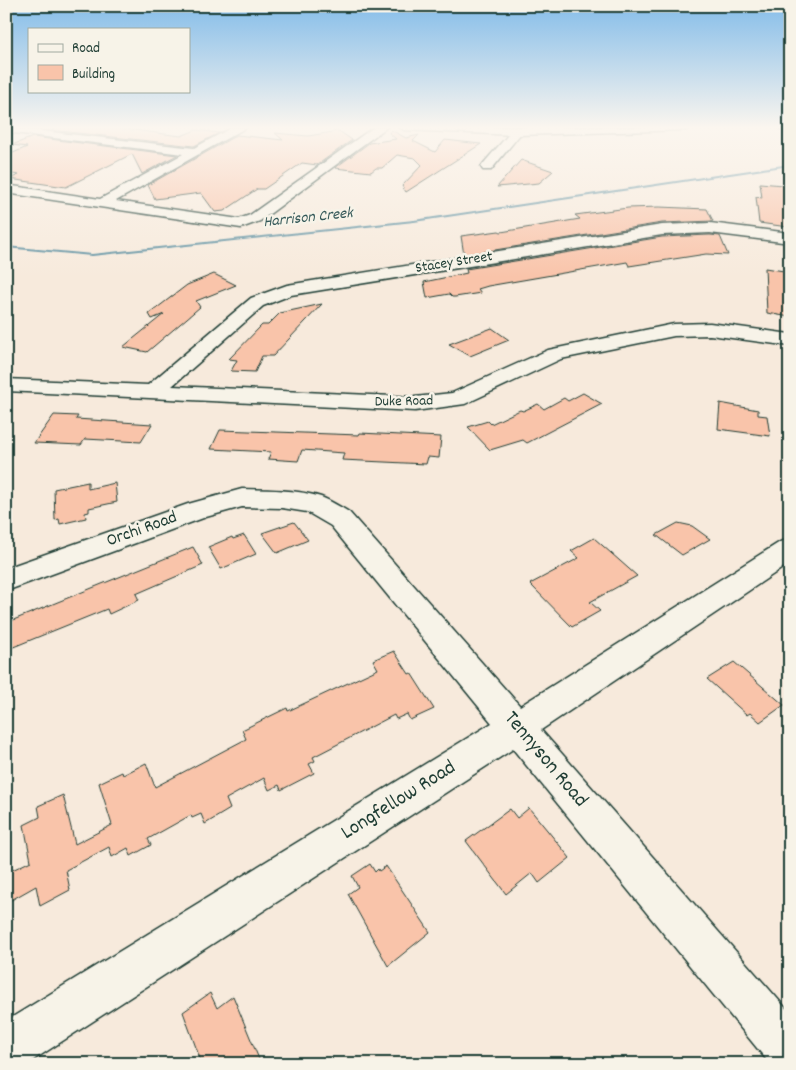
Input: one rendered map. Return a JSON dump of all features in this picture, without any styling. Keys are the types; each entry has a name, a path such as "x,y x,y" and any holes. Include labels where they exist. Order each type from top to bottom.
{"street":[{"path":"101,204 150,177"},
{"path":"6,189 241,224 255,218 312,177"},
{"name":"Stacey Street","path":"153,392 257,302 287,290 662,230 710,228 790,238"},
{"name":"Duke Road","path":"6,385 415,404 457,399 555,354 674,330 710,329 790,340"},
{"name":"Orchi Road","path":"6,580 196,510 242,498 282,499"},
{"name":"Tennyson Road","path":"282,499 314,504 340,519 790,1050"},
{"name":"Longfellow Road","path":"6,1049 517,727 790,549"}],"building":[{"path":"14,177 86,177 66,187 9,179"},
{"path":"162,177 282,177 264,189 257,189 224,211 215,212 201,193 155,199 148,185"},
{"path":"411,177 430,177 406,192 402,186"},
{"path":"506,177 546,177 539,183 497,187"},
{"path":"760,183 783,185 790,222 787,222 788,227 759,223 756,197 762,198"},
{"path":"628,208 707,209 713,221 662,223 464,255 461,236 501,232 580,219 575,215"},
{"path":"720,236 728,255 706,254 629,266 627,262 488,286 478,289 481,293 455,297 449,294 427,298 424,282 467,273 466,269 662,237"},
{"path":"765,268 790,272 790,317 767,313"},
{"path":"214,274 236,285 196,301 200,307 147,352 123,347 164,314 152,319 149,314 187,285"},
{"path":"322,304 273,356 262,356 255,372 231,371 237,360 229,359 262,325 268,325 280,313"},
{"path":"492,328 509,340 470,356 449,344"},
{"path":"583,393 602,404 527,443 523,440 490,450 468,427 488,421 491,424 520,410 523,411 538,404 544,409 564,398 568,401"},
{"path":"720,403 758,410 758,415 767,416 770,436 718,429"},
{"path":"54,415 78,416 76,419 152,424 141,442 85,439 81,445 34,443"},
{"path":"220,430 441,437 439,458 428,457 426,464 342,460 344,453 302,450 298,461 268,459 271,452 211,449"},
{"path":"88,482 88,489 115,483 117,502 89,508 89,512 85,513 86,518 60,524 59,519 55,520 54,489"},
{"path":"294,522 308,540 277,553 262,533"},
{"path":"678,523 692,526 710,539 682,555 656,535"},
{"path":"244,535 256,554 221,569 208,547 232,537 233,539"},
{"path":"594,538 637,576 590,602 600,611 572,627 530,584 579,558 571,551"},
{"path":"193,547 203,565 136,594 139,600 109,614 107,609 6,650 6,623"},
{"path":"394,651 409,674 411,673 434,709 410,720 407,714 396,719 394,715 313,757 315,761 309,764 314,773 281,790 279,785 269,790 264,778 226,799 230,809 205,824 201,814 192,818 191,815 148,839 151,845 131,856 128,848 112,857 109,847 66,870 70,890 40,906 36,886 6,903 6,873 31,861 24,825 40,817 38,806 63,795 75,844 112,825 99,783 122,772 123,775 146,763 155,787 246,739 242,730 287,708 288,711 378,669 373,660"},
{"path":"734,662 784,705 760,722 750,713 747,715 707,679"},
{"path":"529,808 570,858 539,883 532,873 506,894 466,841 510,809 517,818"},
{"path":"370,864 375,872 386,866 430,932 388,966 348,894 358,887 352,876"},
{"path":"210,993 217,1008 233,996 261,1064 202,1064 183,1012"}],"waterway":[{"name":"Harrison Creek","path":"6,247 92,255 414,221 710,177"}]}
